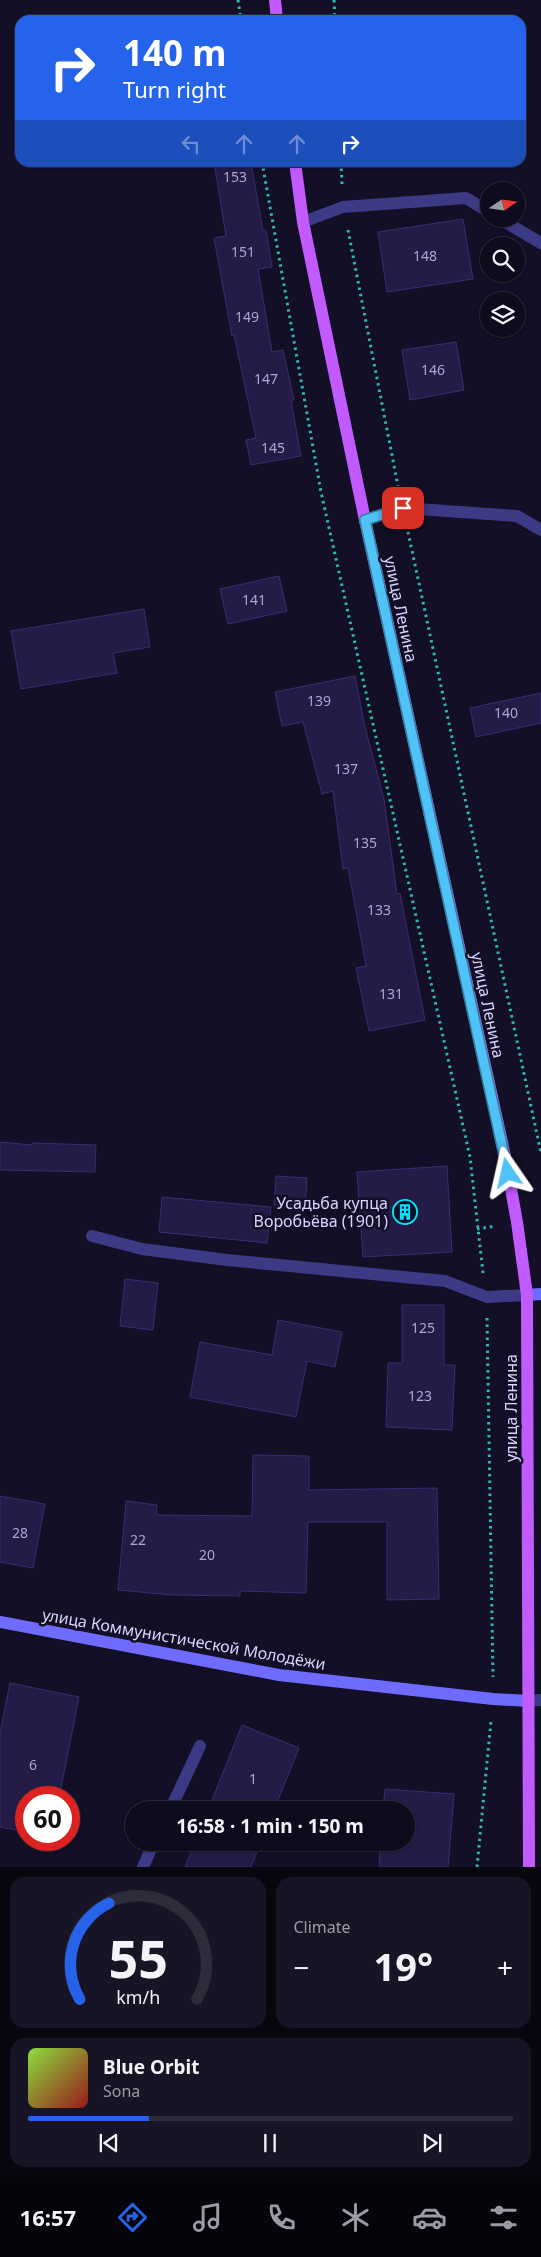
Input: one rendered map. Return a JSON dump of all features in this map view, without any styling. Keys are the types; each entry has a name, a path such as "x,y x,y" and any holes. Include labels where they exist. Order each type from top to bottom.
{"main road":[{"path":"275,0 276,15"},
{"name":"улица Ленина","path":"296,167 303,222 365,520 505,1156 517,1222 527,1295 535,1700 529,1867"}],"street":[{"path":"303,222 343,207 466,198 480,207"},
{"path":"515,228 541,243"},
{"path":"365,520 403,508 517,516 541,530"},
{"path":"92,1236 142,1249 227,1260 445,1280 487,1297 541,1294"},
{"name":"улица Коммунистической Молодёжи","path":"0,1622 279,1675 493,1699 535,1700"},
{"path":"174,1801 200,1746"},
{"path":"143,1867 150,1851"}],"path":[{"path":"238,0 240,15"},
{"path":"334,0 335,15"},
{"path":"263,167 321,492 470,1157 477,1229 487,1297 494,1632 493,1699 477,1867"},
{"path":"341,167 343,207 403,508 541,1153"}],"building":[{"path":"215,167 252,167 263,231 266,230 272,267 258,269 272,352 283,350 294,400 291,400 301,456 251,465 246,440 256,438 234,335 232,336 214,238 226,236"},
{"path":"463,219 473,279 387,292 378,232"},
{"path":"456,342 464,390 410,400 402,350"},
{"path":"279,576 287,611 228,624 220,589"},
{"path":"144,609 150,647 113,653 117,673 21,689 11,631"},
{"path":"355,676 365,727 384,799 397,894 400,893 425,1020 369,1031 356,968 366,966 348,868 343,869 333,791 322,794 303,722 282,726 275,692"},
{"path":"541,693 541,723 476,737 470,708"},
{"path":"0,1142 32,1145 32,1143 96,1145 95,1172 0,1170"},
{"name":"Усадьба купца Воробьёва (1901)","path":"447,1166 452,1252 363,1257 357,1172"},
{"path":"276,1176 307,1178 305,1207 274,1205"},
{"path":"162,1197 271,1207 267,1243 159,1232"},
{"path":"125,1279 158,1283 153,1330 120,1326"},
{"path":"402,1305 444,1305 444,1365 455,1365 452,1430 386,1427 388,1363 402,1363"},
{"path":"278,1320 342,1332 335,1367 307,1361 296,1417 190,1397 200,1342 272,1355"},
{"path":"253,1455 309,1456 309,1490 437,1488 439,1599 387,1600 387,1522 308,1522 306,1593 240,1591 240,1596 172,1595 118,1590 126,1501 157,1505 156,1515 252,1516"},
{"path":"0,1496 45,1504 33,1568 0,1562"},
{"path":"10,1683 79,1697 61,1786 15,1786 15,1830 0,1827 0,1733"},
{"path":"242,1725 299,1748 278,1801 212,1801"},
{"path":"385,1789 454,1794 448,1867 379,1867 380,1851 415,1851 415,1801 384,1801"},
{"path":"191,1851 257,1851 251,1867 185,1867"}],"place":[{"name":"Усадьба купца Воробьёва (1901)","path":"405,1212"}],"route":[{"path":"403,508 365,520 508,1173"}]}
